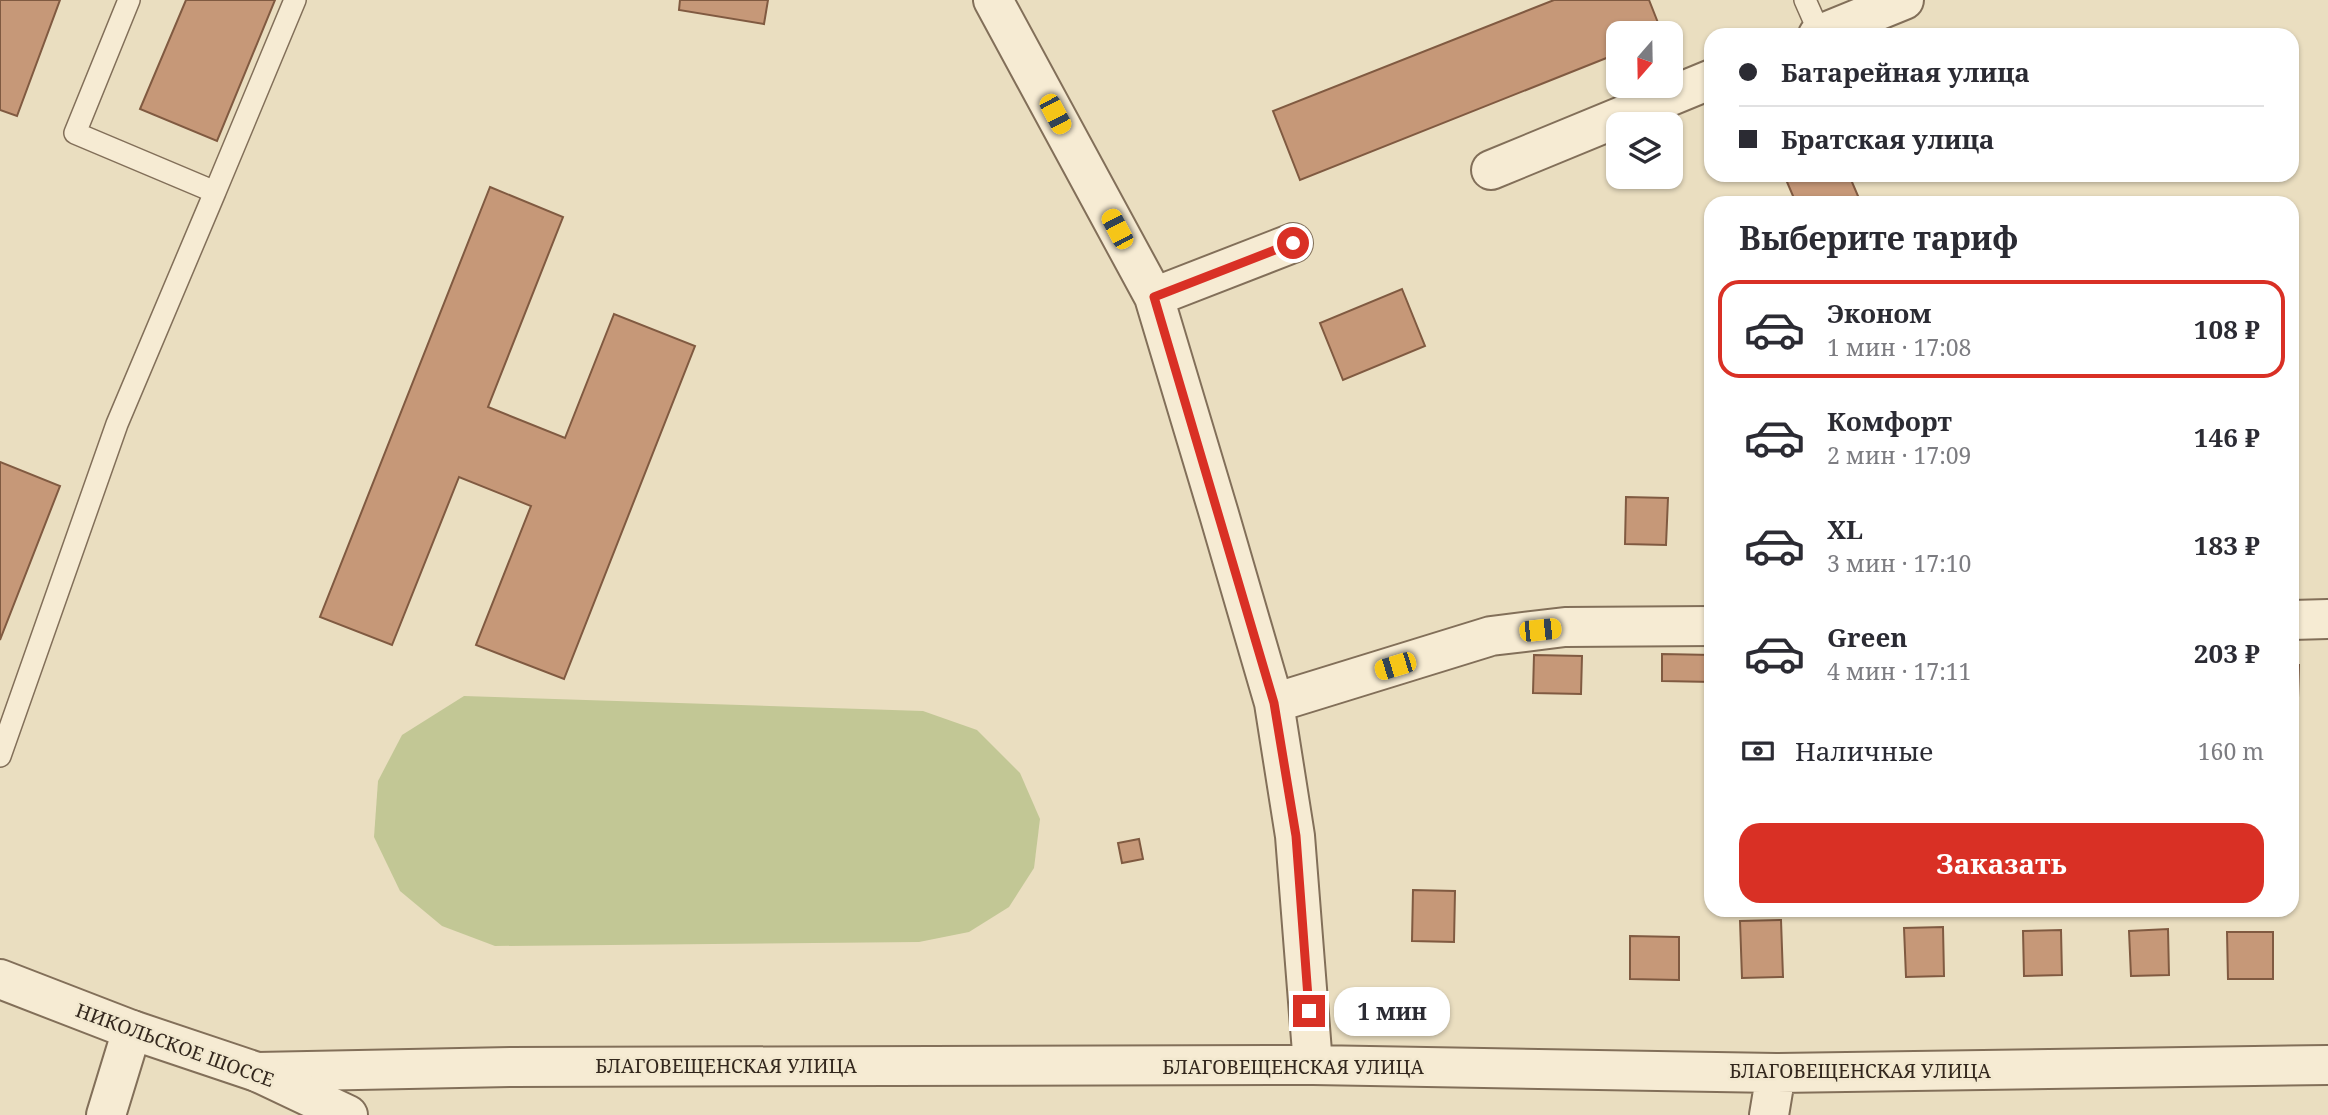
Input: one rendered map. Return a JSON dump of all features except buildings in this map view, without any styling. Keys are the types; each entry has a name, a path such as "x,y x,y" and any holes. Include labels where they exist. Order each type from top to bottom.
{"street":[{"path":"993,0 1154,297 1274,703 1296,836 1313,1065"},
{"path":"1836,28 1904,0"},
{"path":"1491,170 1704,82"},
{"path":"1154,297 1293,243"},
{"path":"2299,620 2328,619"},
{"path":"1274,703 1491,636 1565,627 1704,626"},
{"name":"НИКОЛЬСКОЕ ШОССЕ","path":"0,979 132,1030 257,1072 348,1115"},
{"path":"106,1115 132,1030"},
{"name":"БЛАГОВЕЩЕНСКАЯ УЛИЦА","path":"257,1072 511,1066 1313,1065 1776,1073 2328,1065"},
{"path":"1769,1115 1776,1073"}],"lane":[{"path":"129,0 75,133 215,192"},
{"path":"0,756 117,424 295,0"},
{"path":"1805,0 1816,28"}],"green space":[{"path":"464,696 923,711 977,730 1020,773 1040,819 1034,868 1009,907 969,932 919,942 495,946 442,926 400,891 374,837 378,781 402,735"}],"route":[{"path":"1293,243 1154,297 1274,703 1296,836 1309,1011"}]}
